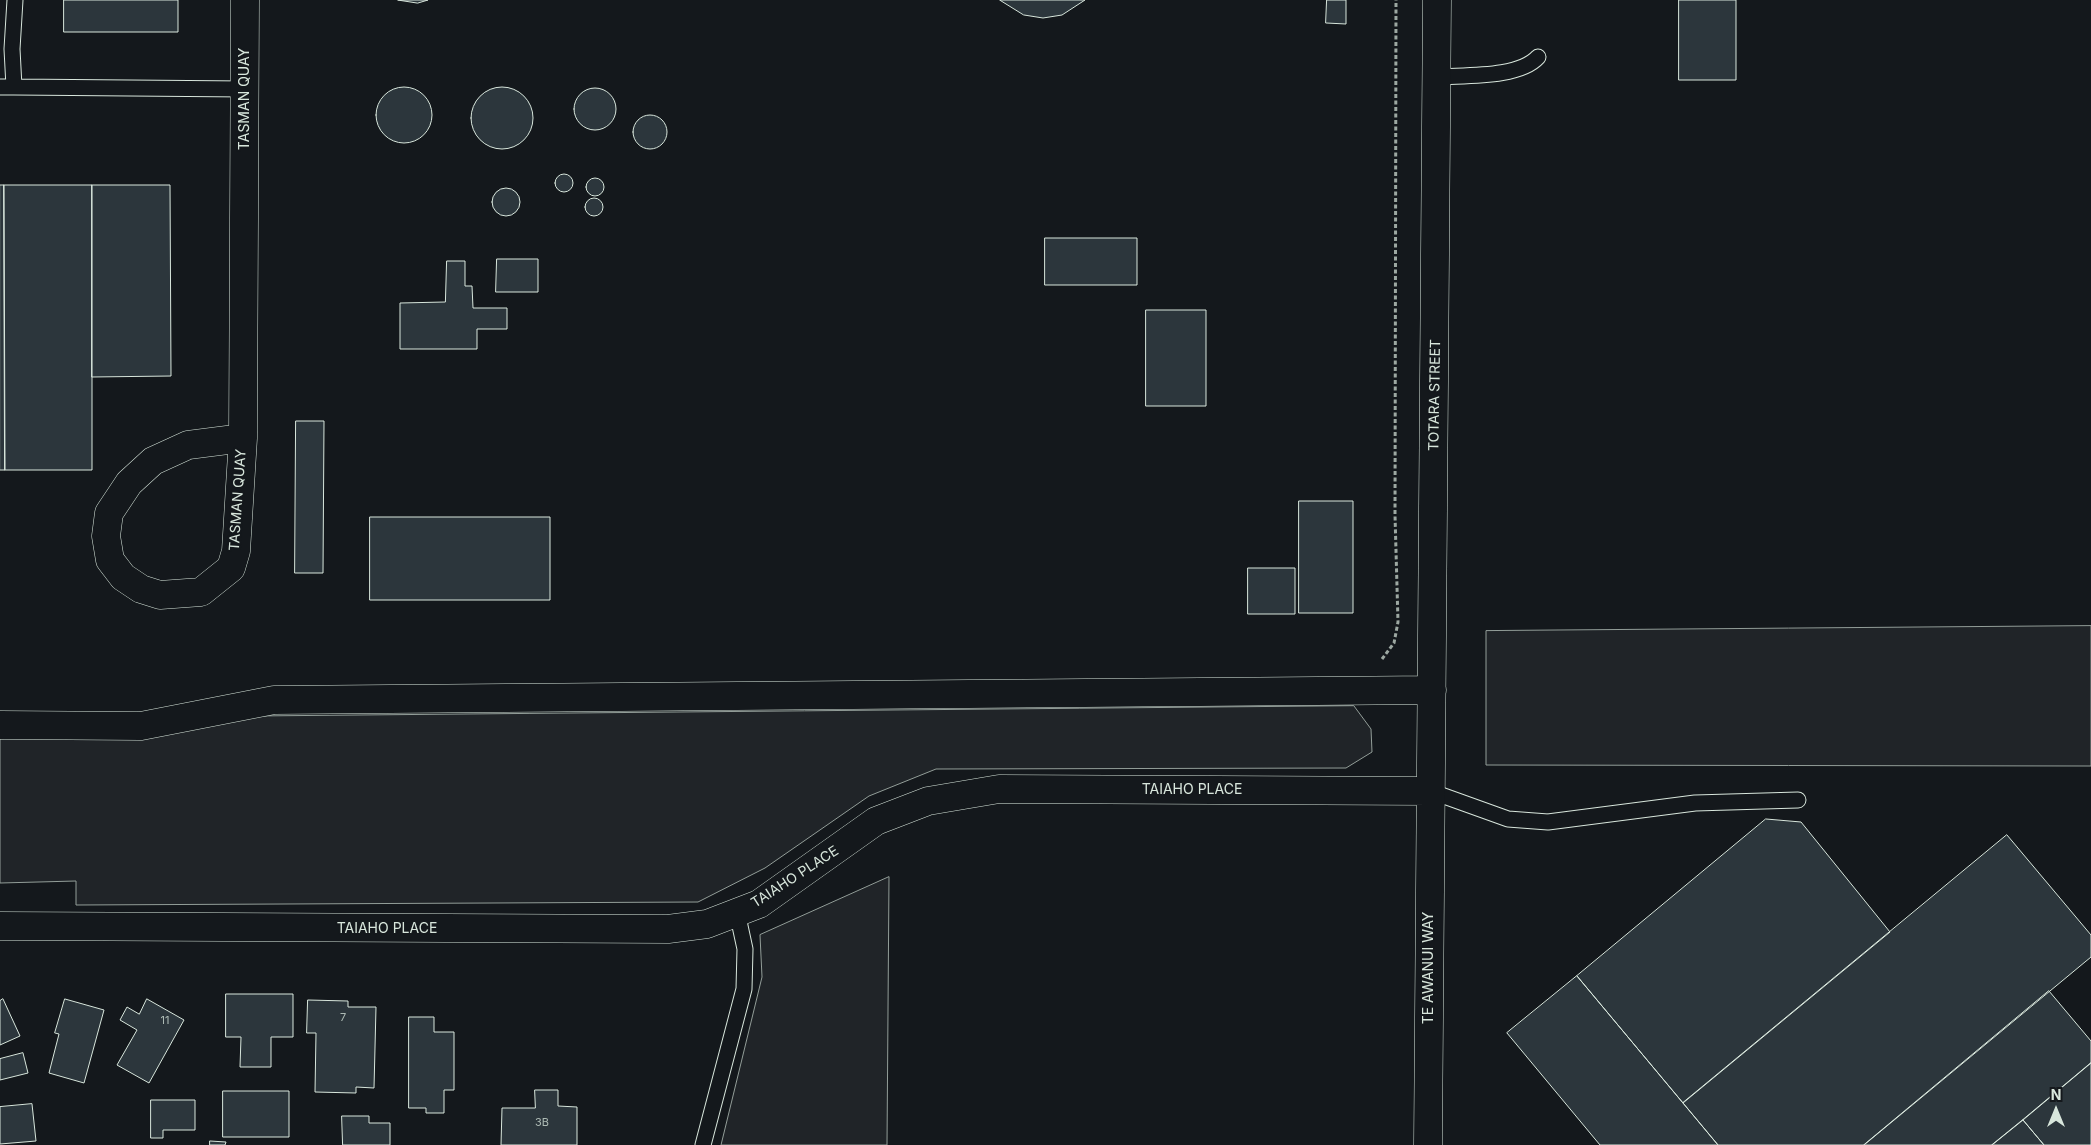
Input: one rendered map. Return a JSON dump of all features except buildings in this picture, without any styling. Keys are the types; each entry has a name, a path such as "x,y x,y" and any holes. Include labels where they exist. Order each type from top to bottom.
{"street":[{"name":"TASMAN QUAY","path":"243,438 188,445 153,461 129,483 109,513 106,536 110,560 123,577 141,589 160,596 201,592 231,568 236,551 243,438 245,0"},
{"name":"TOTARA STREET","path":"1430,791 1438,77 1437,0"},
{"path":"0,725 141,726 274,700 1432,690"},
{"name":"TAIAHO PLACE","path":"0,926 668,929 707,924 759,904 876,821 928,801 999,789 1430,791"},
{"name":"TE AWANUI WAY","path":"1428,1145 1430,791"}],"lane":[{"path":"15,0 7,87 246,90"},
{"path":"1438,77 1509,71 1531,64 1538,57"},
{"path":"1430,791 1508,819 1548,822 1696,802 1798,800"},
{"path":"704,1145 744,988 745,949 736,912"}],"path":[{"path":"1379,661 1387,654 1394,643 1397,633 1398,614 1395,515 1396,0"}],"shaded area":[{"path":"2091,626 2091,766 1486,765 1486,631"},
{"path":"1354,706 1371,729 1372,752 1346,768 936,769 869,796 765,868 698,902 76,905 76,881 0,883 0,735 255,716"},
{"path":"889,877 887,1145 721,1145 762,977 760,935"}]}
